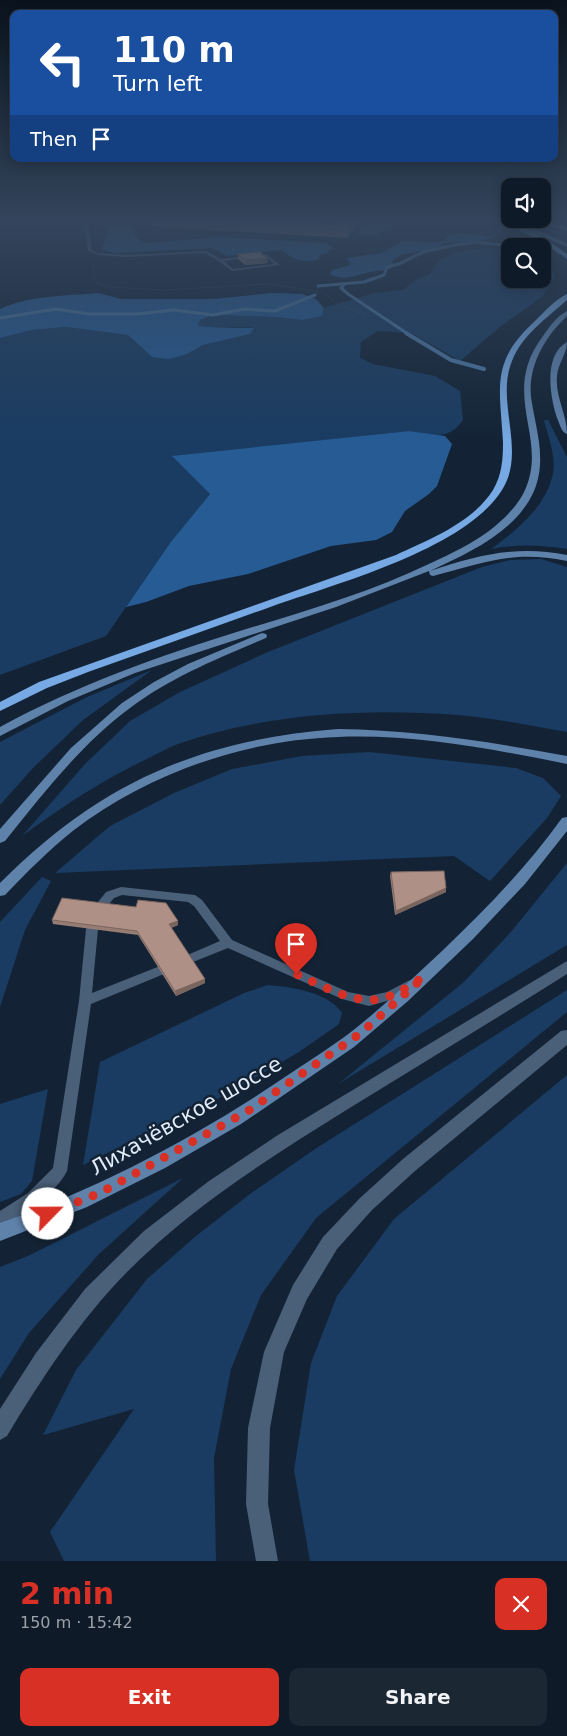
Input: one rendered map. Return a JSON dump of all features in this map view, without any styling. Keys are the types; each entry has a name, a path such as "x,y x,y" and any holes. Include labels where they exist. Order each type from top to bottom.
{"highway":[{"path":"0,707 43,685 84,669 400,557 448,534 469,520 486,504 505,475 507,449 503,377 508,361 514,348 523,337 567,296"}],"main road":[{"path":"382,589 446,559 483,538 497,529 524,500 532,485 536,455 527,394 527,378 530,365 545,336 567,313"},
{"path":"540,346 567,324"},
{"path":"567,344 560,352 554,364 553,391 559,414 567,432"},
{"path":"0,732 65,698 145,666 493,554 546,553 567,558"},
{"path":"0,838 65,763 96,731 125,706 186,671 241,645 331,607"},
{"path":"0,891 52,840 113,798 148,779 188,763 231,750 301,736 336,733 385,734 492,746 567,760"},
{"name":"Лихачёвское шоссе","path":"0,1232 100,1193 248,1111 361,1033 424,977 503,900 534,865 567,821"}],"street":[{"path":"0,1429 29,1380 61,1334 105,1282 166,1224 219,1184 279,1143 567,968"},
{"path":"267,1561 257,1504 259,1428 274,1352 300,1292 330,1244 366,1204 409,1165 567,1036"}],"lane":[{"path":"100,907 110,895 121,891 191,898 198,903 228,943 346,996 369,1001 390,996 424,977"},
{"path":"0,1219 24,1206 43,1191 60,1171 86,1001 92,929"},
{"path":"189,959 228,943"},
{"path":"86,1001 160,971"}],"path":[{"path":"327,296 338,304 366,315"}],"shaded area":[{"path":"61,296 109,296 121,299 213,299 244,296 307,296 316,299 324,308 322,316 303,320 213,315 200,320 198,325 254,328 250,334 203,345 187,354 169,359 152,357 128,335 66,327 32,330 0,338 0,309 23,301"},
{"path":"365,296 543,296 501,326 460,361 411,333 378,331 361,342 360,358 373,364 435,376 460,391 463,420 457,427 445,434 432,435 409,431 173,457 210,494 170,543 106,636 0,675 0,338 32,330 66,327 128,335 152,357 187,354 203,345 249,334 253,328 210,328 197,325 199,320 213,315 303,320 322,316 324,308"},
{"path":"544,420 548,420 567,457 567,549 510,546 491,549 530,516 538,507 550,485 554,466"},
{"path":"409,431 445,436 452,444 437,486 405,511 392,532 376,540 331,546 248,574 189,586 146,602 126,607 170,543 210,494 172,456"},
{"path":"541,559 567,567 567,732 472,716 388,712 317,715 247,725 166,749 98,785 22,836 85,764 130,721 180,692 268,652 482,567 510,560"},
{"path":"152,670 83,720 33,768 0,805 0,742 87,697"},
{"path":"369,752 516,768 543,778 561,796 547,818 490,881 454,856 55,873 110,826 174,793 232,769 302,756"},
{"path":"567,863 567,945 338,1084 464,982 510,933"},
{"path":"42,877 51,881 25,930 0,1007 0,922"},
{"path":"268,985 288,987 319,995 336,1006 342,1013 339,1024 299,1052 227,1094 83,1165 100,1062 244,993"},
{"path":"567,990 567,1012 316,1218 261,1295 231,1369 214,1458 216,1561 64,1561 50,1532 134,1409 43,1435 76,1370 147,1279 196,1236 250,1194 315,1149"},
{"path":"567,1075 567,1561 310,1561 294,1470 311,1363 337,1296 394,1219"},
{"path":"48,1089 32,1181 21,1194 0,1202 0,1104"},
{"path":"183,1178 98,1255 29,1333 0,1379 0,1267 28,1256"}],"building":[{"path":"444,871 446,888 396,911 391,872"},
{"path":"62,898 136,907 138,900 166,903 178,921 169,924 205,979 175,991 137,931 52,920"}],"waterway":[{"path":"0,318 56,309 89,314 137,314 174,310 213,315 244,309 275,311 313,296"},
{"path":"351,296 408,334"},
{"path":"406,333 451,360 484,369"}],"route":[{"path":"48,1214 100,1193 248,1111 361,1033 424,977 390,996 369,1001 346,996 296,974"}]}
